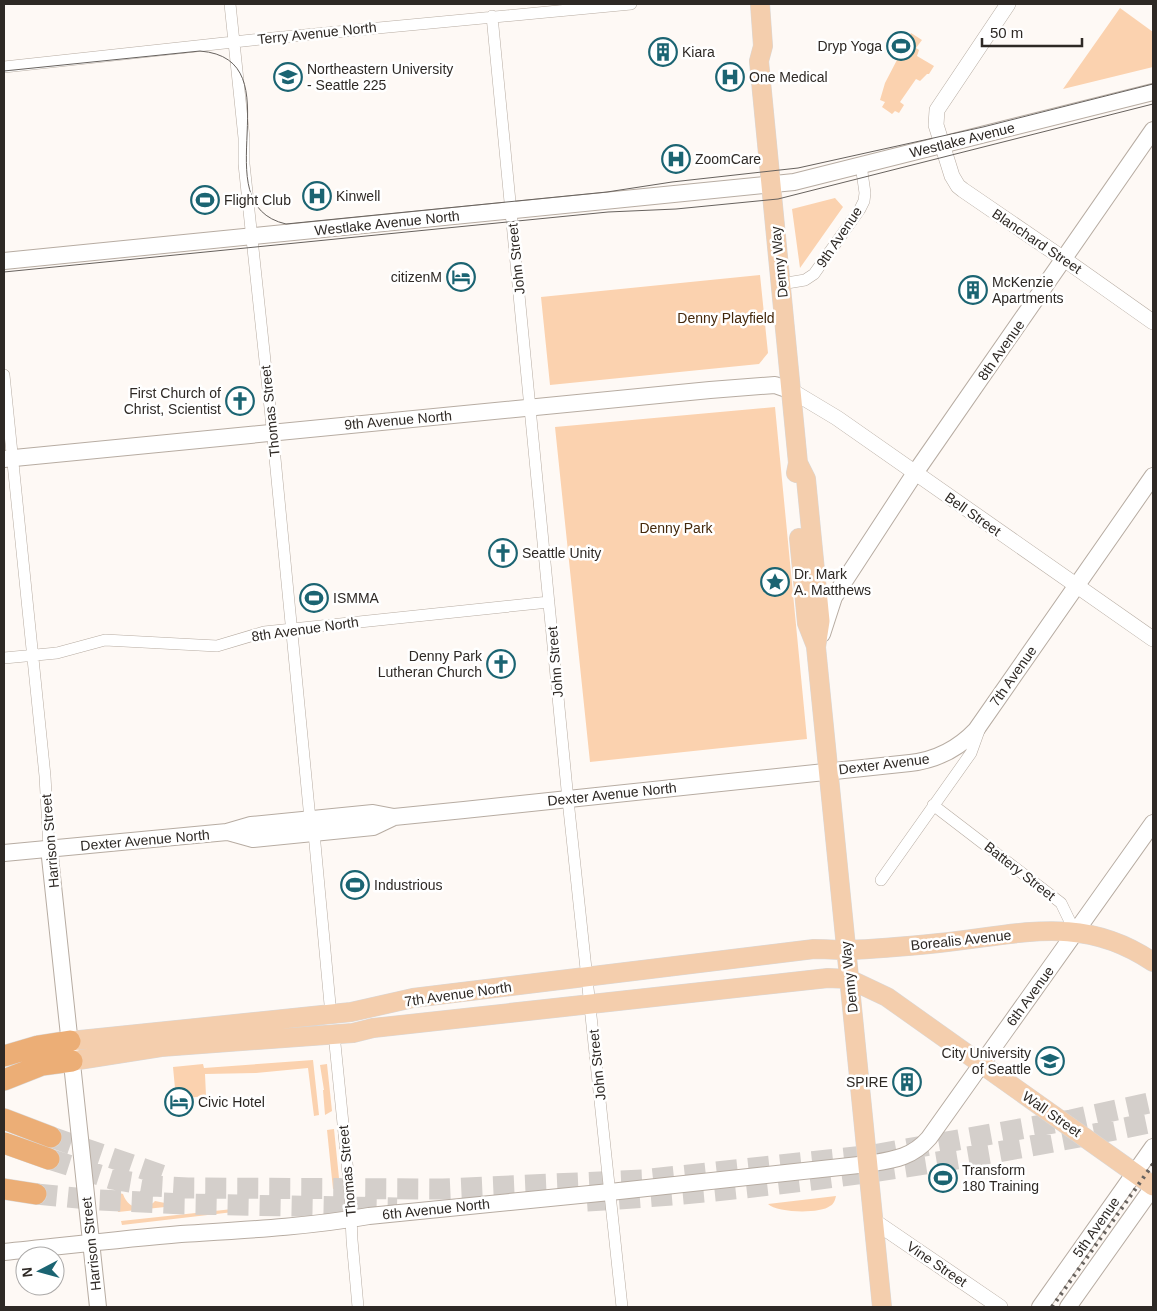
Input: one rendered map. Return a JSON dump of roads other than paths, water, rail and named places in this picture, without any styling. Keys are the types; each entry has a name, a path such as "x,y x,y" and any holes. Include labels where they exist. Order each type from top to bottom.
{"highway":[{"path":"4,1056 38,1046 71,1051"},
{"path":"4,1080 71,1051"},
{"path":"4,1119 51,1137"},
{"path":"4,1143 49,1160"},
{"path":"4,1189 36,1194"}],"main road":[{"name":"Denny Way","path":"747,4 751,46 759,61 792,391 798,463 794,481 807,624 816,647 830,771 882,1307"},
{"name":"Denny Way","path":"759,61 764,46 760,4"},
{"name":"Westlake Avenue","path":"771,185 794,182 1153,92"},
{"name":"8th Avenue","path":"816,647 825,630 834,597 915,473 1153,130"},
{"name":"Westlake Avenue North","path":"4,261 771,185"},
{"name":"9th Avenue North","path":"8,459 772,385 792,391"},
{"name":"Denny Way","path":"798,463 806,478 817,585 820,621 816,647"},
{"name":"7th Avenue","path":"983,720 1153,476"},
{"path":"817,585 835,582 852,571"},
{"name":"Dexter Avenue","path":"830,771 917,762 935,758 952,750 967,739 983,720"},
{"name":"Dexter Avenue North","path":"4,853 227,832 253,839 312,826 373,827 394,817 830,771"},
{"name":"6th Avenue","path":"868,1164 896,1160 909,1155 929,1138 1153,823"},
{"name":"Harrison Street","path":"50,848 98,1307"},
{"name":"Borealis Avenue","path":"846,950 940,943 1045,931 1075,932"},
{"path":"1075,932 1114,941 1136,951 1153,962"},
{"name":"7th Avenue North","path":"71,1051 351,1012 413,998 814,949 846,950"},
{"name":"7th Avenue North","path":"71,1051 161,1047 353,1033 374,1028 832,978 849,979"},
{"name":"Wall Street","path":"849,979 887,997 1153,1186"},
{"name":"5th Avenue","path":"1040,1307 1153,1147"},
{"name":"6th Avenue North","path":"4,1252 181,1234 250,1230 479,1204 868,1164"},
{"name":"5th Avenue","path":"1068,1307 1153,1186"}],"street":[{"name":"Thomas Street","path":"230,4 331,1015"},
{"name":"Terry Avenue North","path":"4,67 492,16 630,4"},
{"path":"942,144 936,125 937,110 1008,4"},
{"name":"John Street","path":"492,16 568,800 622,1307"},
{"name":"Blanchard Street","path":"942,144 952,176 958,186 1153,322"},
{"name":"9th Avenue","path":"781,284 804,280 814,274 860,209 865,193 861,165"},
{"name":"Harrison Street","path":"4,375 8,459 32,655 45,776 50,848"},
{"name":"Bell Street","path":"792,391 837,418 1153,639"},
{"name":"8th Avenue North","path":"4,658 57,653 105,640 217,646 264,632 549,602"},
{"name":"7th Avenue","path":"881,880 971,753 983,720"},
{"name":"Battery Street","path":"933,805 1061,902 1075,932"},
{"name":"Thomas Street","path":"334,1034 350,1193 358,1307"},
{"name":"Vine Street","path":"874,1221 1000,1307"}],"tunnel":[{"path":"49,1159 112,1179 153,1186 188,1188 443,1189 642,1180 873,1155 1071,1120 1153,1102"},
{"path":"587,1201 729,1190 872,1172 1013,1149 1153,1122"},
{"path":"51,1137 170,1178"},
{"path":"36,1194 98,1200 184,1204 397,1208"}],"tram line":[{"path":"4,71 200,51 228,60 243,79 247,104 246,163 250,190 261,211 286,224 607,192 672,182 798,168 983,127 1153,84"},
{"path":"4,272 608,212 676,209 778,199 1153,104"}],"railway":[{"path":"1052,1307 1153,1164"}],"place":[{"name":"Dryp Yoga","path":"901,46"},
{"name":"Kiara","path":"663,52"},
{"name":"Northeastern University - Seattle 225","path":"288,77"},
{"name":"One Medical","path":"730,77"},
{"name":"ZoomCare","path":"676,159"},
{"name":"Kinwell","path":"317,196"},
{"name":"Flight Club","path":"205,200"},
{"name":"citizenM","path":"461,277"},
{"name":"McKenzie Apartments","path":"973,290"},
{"name":"First Church of Christ, Scientist","path":"240,401"},
{"name":"Seattle Unity","path":"503,553"},
{"name":"Dr. Mark A. Matthews","path":"775,582"},
{"name":"ISMMA","path":"314,598"},
{"name":"Denny Park Lutheran Church","path":"501,664"},
{"name":"Industrious","path":"355,885"},
{"name":"City University of Seattle","path":"1050,1061"},
{"name":"SPIRE","path":"907,1082"},
{"name":"Civic Hotel","path":"179,1102"},
{"name":"Transform 180 Training","path":"943,1178"}],"park label":[{"name":"Denny Playfield","path":"726,318"},
{"name":"Denny Park","path":"676,528"}]}
